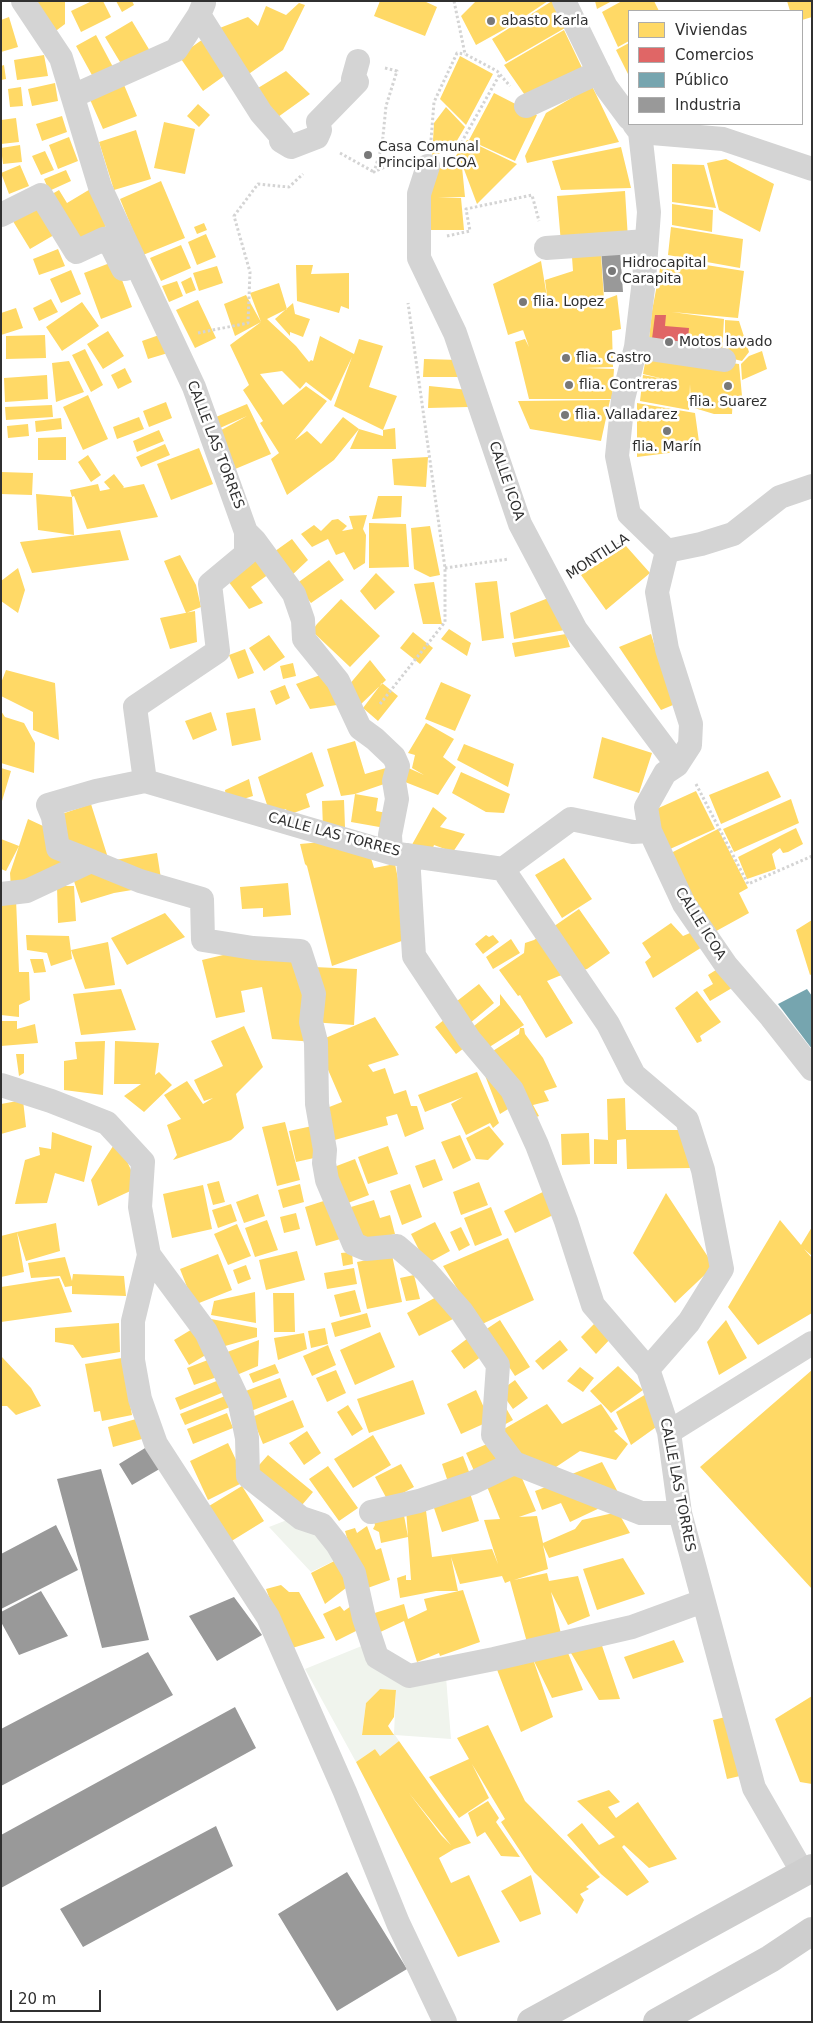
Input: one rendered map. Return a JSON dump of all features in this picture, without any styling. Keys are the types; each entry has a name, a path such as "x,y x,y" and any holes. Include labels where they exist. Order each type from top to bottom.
{"main road":[{"path":"531,2022 733,1913 807,1870"},
{"path":"657,2022 770,1959 812,1931"}],"street":[{"name":"CALLE LAS TORRES","path":"23,1 61,58 100,186 194,387 246,532 246,554 210,584 218,651 135,707 145,781 400,854 503,869"},
{"path":"564,1 606,86 628,116"},
{"path":"73,96 176,50 202,8 261,113 282,136 281,141 291,147 317,137 320,130 318,122 357,82 353,79 358,61"},
{"path":"526,106 599,72"},
{"path":"634,125 649,212 636,347 623,399 617,456 629,514 667,551 701,544 733,534 780,497 812,486"},
{"path":"640,125 723,139 812,169"},
{"name":"CALLE ICOA","path":"428,166 419,194 419,258 455,332 520,524 576,630 679,761"},
{"path":"1,215 41,195 76,252 104,239 112,247 123,269 137,265"},
{"path":"546,248 647,241"},
{"path":"636,347 724,360"},
{"path":"246,532 255,541 294,594 303,620 304,639 338,681 360,728 394,757 398,766 394,781 397,799 390,835 400,854 414,956 469,1039 512,1090 537,1145 566,1221 593,1305 648,1369 689,1322 722,1269 703,1170 687,1120 634,1075 608,1024 503,869 571,819 633,832 650,831"},
{"name":"CALLE ICOA","path":"667,551 657,592 667,649 691,724 690,745 679,761 665,773 646,807 650,831 684,904 726,965 771,1017 812,1069"},
{"path":"145,781 96,791 48,805 53,816 58,848 140,881 202,899 203,940 253,948 300,951 314,994 311,1022 316,1042 317,1104 327,1180 354,1244 366,1249 397,1246 426,1271 462,1312 498,1365 493,1435 514,1463 641,1513 680,1513"},
{"path":"1,894 27,891 91,861"},
{"path":"1,1085 107,1123 143,1162 140,1206 149,1254 133,1321 133,1360 140,1398 156,1444 268,1617 345,1792 398,1924 444,2022"},
{"path":"149,1254 206,1332 240,1404 247,1438 248,1476 301,1518 322,1525 337,1544 354,1573 364,1618 377,1657 409,1676 494,1659 632,1627 703,1601"},
{"path":"669,1432 812,1343"},
{"name":"CALLE LAS TORRES","path":"648,1369 669,1432 680,1513 754,1788 807,1870"},
{"path":"371,1512 419,1501 472,1483 514,1463"}],"path":[{"path":"454,1 465,54"},
{"path":"374,172 391,164 428,166 434,102 457,53 465,54 497,71 526,106"},
{"path":"358,61 397,71 386,106 382,146 374,172"},
{"path":"460,145 500,74"},
{"path":"339,152 374,172"},
{"path":"171,338 248,324 250,272 234,216 258,184 289,186 310,167"},
{"path":"419,242 470,231 466,209 532,195 546,248"},
{"path":"360,728 445,622 445,568 408,302"},
{"name":"MONTILLA","path":"553,586 643,528"},
{"path":"445,568 537,555"},
{"path":"679,761 748,884 812,856"}],"shaded area":[{"path":"305,1513 344,1556 311,1572 269,1527"},
{"path":"369,1643 377,1657 446,1677 451,1739 395,1735 399,1741 380,1756 375,1749 356,1762 305,1669","holes":["380,1689 396,1690 394,1734 362,1734 366,1703"]}],"building: Viviendas":[{"path":"34,1 65,1 65,24 53,33"},
{"path":"92,1 103,1 111,17 81,32 71,11"},
{"path":"116,1 132,1 134,5 122,12"},
{"path":"380,1 424,1 437,7 425,36 374,16"},
{"name":"abasto Karla","path":"476,1 548,1 512,25 476,45 461,16"},
{"path":"552,1 565,28 506,62 492,39"},
{"path":"595,1 612,1 597,9"},
{"path":"622,1 654,1 658,10 628,10 628,42 618,47 602,12"},
{"path":"787,1 812,1 812,17 803,20 803,10 790,10"},
{"path":"299,3 305,5 283,50 243,78 212,31 248,17 258,26 266,6 286,15"},
{"path":"9,17 18,47 1,52 1,20"},
{"path":"132,21 150,51 123,67 105,37"},
{"path":"564,30 585,74 529,101 504,65"},
{"path":"96,35 113,67 93,77 76,46"},
{"path":"206,37 231,71 203,91 179,56"},
{"path":"628,44 628,74 616,50"},
{"path":"44,55 48,76 17,80 14,60"},
{"path":"460,56 493,74 466,125 440,99"},
{"path":"4,65 6,79 1,80 1,66"},
{"path":"286,71 310,94 271,122 253,91"},
{"path":"122,80 137,116 103,129 88,95"},
{"path":"55,83 58,101 32,106 28,89"},
{"path":"592,86 619,142 527,163 525,156 546,113"},
{"path":"21,87 23,106 10,107 8,89"},
{"path":"494,93 537,115 515,161 469,140"},
{"path":"198,104 210,115 199,127 187,116"},
{"path":"446,107 465,127 455,144 432,158 434,123"},
{"path":"62,116 67,132 42,141 36,124"},
{"path":"16,118 19,142 1,144 1,120"},
{"path":"164,122 195,129 185,174 154,168"},
{"path":"136,130 151,179 114,190 99,142"},
{"path":"69,137 78,161 58,169 49,145"},
{"path":"467,140 517,164 477,204 462,164 455,157"},
{"path":"20,145 22,162 3,164 1,148"},
{"path":"621,147 631,188 561,190 552,161"},
{"path":"45,151 54,170 41,175 32,156"},
{"path":"726,159 774,184 760,232 719,210 707,163"},
{"path":"672,164 704,165 716,208 672,202"},
{"path":"20,165 29,186 9,194 1,173"},
{"path":"462,167 465,197 438,197 461,198 464,230 427,230 429,169"},
{"path":"66,170 71,181 49,191 44,179"},
{"path":"161,181 185,238 143,255 120,199"},
{"path":"92,188 113,222 76,244 54,235 30,249 11,218 59,190 67,203"},
{"path":"625,191 628,239 561,243 557,196"},
{"path":"672,204 713,210 712,232 672,225"},
{"path":"204,223 207,230 197,234 194,227"},
{"path":"671,227 743,239 740,268 668,255"},
{"path":"206,234 216,257 197,265 188,242"},
{"path":"181,245 191,268 161,281 150,258"},
{"path":"58,249 65,266 39,275 33,259"},
{"path":"601,255 604,299 577,308 577,310 617,295 621,329 612,331 613,367 585,368 614,369 612,399 529,399 515,342 525,339 529,347 523,330 508,335 493,284 541,261 548,303 545,280 573,271 572,257"},
{"path":"662,258 744,271 738,318 672,312 724,319 722,355 648,348 652,311"},
{"path":"115,261 132,307 101,319 84,273"},
{"path":"296,265 313,265 311,274 349,273 349,309 341,306 339,313 297,301"},
{"path":"217,266 223,283 199,291 193,273"},
{"path":"71,270 81,294 61,303 50,279"},
{"path":"191,277 196,290 186,294 181,282"},
{"path":"177,281 183,296 169,302 162,286"},
{"path":"279,283 287,309 267,319 296,346 309,362 313,361 320,336 354,354 359,339 383,346 369,387 397,396 383,430 334,406 352,357 331,401 306,382 300,389 282,371 260,374 283,405 306,386 327,401 295,440 307,431 321,444 343,417 359,429 334,460 287,495 271,459 279,453 260,423 263,421 243,390 249,385 230,345 261,322 250,293"},
{"path":"246,295 261,322 235,336 224,304"},
{"path":"51,299 58,312 39,321 33,308"},
{"path":"198,300 216,338 195,348 176,310"},
{"path":"82,302 99,326 62,351 46,327"},
{"path":"293,303 295,314 310,319 303,337 290,332 290,336 275,319"},
{"path":"16,308 23,328 1,335 1,313"},
{"path":"725,320 739,321 749,352 742,361 725,357"},
{"path":"108,331 124,356 103,369 87,344"},
{"path":"162,334 168,353 148,359 142,341"},
{"path":"45,335 46,358 6,359 6,336"},
{"path":"85,349 103,385 91,392 72,355"},
{"path":"762,351 767,369 742,380 741,364 749,356"},
{"path":"647,352 739,364 742,396 733,396 732,414 714,414 691,407 690,384 689,410 640,401 643,375 664,379 643,374"},
{"path":"424,359 460,360 458,377 423,377"},
{"path":"69,361 84,392 56,402 52,363"},
{"path":"125,368 132,382 118,389 111,375"},
{"path":"47,375 48,399 5,402 4,378"},
{"path":"429,386 469,390 468,407 428,408"},
{"path":"88,395 108,439 83,450 63,407"},
{"name":"flia. Valladarez","path":"610,400 601,441 530,429 518,401"},
{"path":"166,402 172,418 149,427 143,411"},
{"name":"flia. Marín","path":"637,403 695,413 700,449 637,457"},
{"path":"247,404 271,454 228,472 212,435 247,416 220,428 216,417"},
{"path":"52,405 53,417 6,420 5,407"},
{"path":"139,417 144,429 117,439 113,427"},
{"path":"61,418 62,429 36,432 35,421"},
{"path":"28,424 29,436 8,438 7,426"},
{"path":"395,428 396,449 350,449 359,429 383,436 383,430"},
{"path":"159,430 164,441 137,452 133,441"},
{"path":"66,437 66,460 38,460 38,438"},
{"path":"165,444 170,455 141,467 136,457"},
{"path":"199,448 213,484 171,500 157,464"},
{"path":"88,455 101,475 91,482 78,462"},
{"path":"428,457 426,487 394,485 392,459"},
{"path":"1,472 33,473 32,495 1,494"},
{"path":"114,474 123,488 144,484 158,517 87,529 70,490 98,484 100,491 110,489 104,482"},
{"path":"36,494 72,497 74,535 38,530"},
{"path":"378,496 402,496 401,517 372,519"},
{"path":"367,515 363,529 366,535 365,563 354,570 344,552 336,555 328,539 312,547 301,534 314,525 321,531 332,520 338,519 347,526 342,531 353,529 349,516"},
{"path":"369,523 406,524 409,567 369,568"},
{"path":"430,526 440,575 430,577 414,569 411,528"},
{"path":"120,530 129,560 32,573 20,542"},
{"path":"292,539 308,560 290,577 271,554"},
{"path":"626,546 650,573 606,610 581,575"},
{"path":"180,555 196,585 201,607 186,613 164,561"},
{"path":"258,558 269,574 251,587 263,603 249,609 228,581"},
{"path":"329,560 344,580 311,603 296,584"},
{"path":"18,568 25,590 18,613 1,601 1,581"},
{"path":"376,573 395,592 375,610 360,591"},
{"path":"497,581 504,638 482,641 475,583"},
{"path":"434,582 442,624 423,624 414,584"},
{"path":"556,595 565,630 514,639 510,613"},
{"path":"341,599 380,636 350,667 312,631"},
{"path":"195,611 197,642 170,649 160,618"},
{"path":"449,629 471,643 467,656 441,639"},
{"path":"413,632 433,648 420,664 400,648"},
{"path":"566,634 570,647 515,657 512,643"},
{"path":"651,634 673,705 661,710 619,647"},
{"path":"269,635 285,657 264,671 249,648"},
{"path":"245,649 254,673 238,679 229,655"},
{"path":"370,660 386,680 358,707 348,686"},
{"path":"293,663 296,676 283,679 280,666"},
{"path":"6,670 55,683 59,740 33,730 33,712 1,696 1,683"},
{"path":"323,674 337,705 310,709 296,684"},
{"path":"441,682 471,695 455,731 425,719"},
{"path":"382,683 398,696 378,721 363,708"},
{"path":"285,685 290,698 276,705 270,691"},
{"path":"255,708 261,740 232,746 226,713"},
{"path":"1,711 5,717 24,723 35,743 34,773 1,763"},
{"path":"211,712 217,730 193,740 185,721"},
{"path":"426,723 454,739 443,757 456,767 438,795 400,780 404,766 424,775 412,768 415,755 408,753"},
{"path":"602,737 652,753 639,793 593,778"},
{"path":"355,741 365,774 386,768 390,782 355,794 341,796 327,749"},
{"path":"464,744 514,764 508,787 457,760"},
{"path":"312,752 324,786 306,794 310,807 288,815 286,809 270,814 258,777"},
{"path":"1,768 11,771 2,801 1,801"},
{"path":"768,771 781,797 721,824 709,795"},
{"path":"461,772 510,794 504,813 486,812 452,793"},
{"path":"249,779 253,796 227,804 225,790"},
{"path":"696,791 715,829 670,849 652,811"},
{"path":"355,794 378,798 376,811 387,813 385,828 351,822"},
{"path":"791,799 799,823 734,852 723,829"},
{"path":"344,800 345,827 323,828 322,801"},
{"path":"91,804 109,861 157,853 162,885 114,893 81,903 65,853 61,874 11,889 10,873 28,819 58,833 53,817"},
{"path":"433,807 447,818 440,827 465,834 453,852 434,845 429,859 409,850"},
{"path":"796,828 803,844 783,853 780,848 772,854 776,869 747,879 738,857"},
{"path":"718,829 748,888 739,893 749,913 709,935 669,854"},
{"path":"365,838 374,868 395,864 410,938 332,966 300,844"},
{"path":"1,839 19,846 6,871 1,869"},
{"path":"564,858 592,899 562,918 535,875"},
{"path":"288,883 291,915 263,917 263,908 242,909 240,887"},
{"path":"57,886 74,886 76,921 58,923"},
{"path":"16,899 19,972 29,972 30,1000 19,1005 19,1017 1,1015 1,900"},
{"path":"579,909 610,953 587,969 547,981 573,1023 546,1038 520,995 518,996 499,970 524,953 525,943 534,940"},
{"path":"165,913 185,937 127,965 111,938"},
{"path":"812,920 812,974 810,975 796,930"},
{"path":"671,923 683,936 697,930 707,944 653,978 645,962 651,957 642,943"},
{"path":"26,935 69,936 72,959 51,966 47,953 27,950"},
{"path":"486,935 489,937 493,935 499,942 483,954 475,944"},
{"path":"511,939 520,953 493,969 486,957"},
{"path":"108,942 115,985 85,989 71,950"},
{"path":"253,948 314,967 357,969 354,1025 311,1022 316,1042 272,1039 262,987 241,991 245,1012 216,1018 202,960"},
{"path":"30,959 43,959 46,972 34,973"},
{"path":"719,968 732,988 710,1001 703,990 713,984 708,975"},
{"path":"479,984 494,1003 457,1034 467,1046 456,1054 435,1027 454,1012 457,1001"},
{"path":"121,989 136,1030 81,1035 73,994"},
{"path":"697,991 721,1022 700,1036 702,1041 697,1043 675,1008"},
{"path":"500,994 524,1025 480,1053 464,1034 500,1005"},
{"path":"375,1017 399,1055 368,1065 373,1072 385,1068 394,1094 406,1090 411,1106 417,1106 424,1129 405,1137 397,1114 386,1117 388,1125 324,1143 319,1111 342,1102 316,1042"},
{"path":"1,1021 17,1021 17,1029 35,1024 38,1043 1,1046"},
{"path":"244,1026 263,1067 236,1094 244,1128 231,1140 173,1160 177,1155 167,1125 181,1119 164,1095 187,1081 203,1104 213,1098 204,1101 194,1080 223,1066 211,1041"},
{"path":"520,1028 524,1028 525,1034 543,1058 557,1087 544,1091 549,1101 533,1105 539,1116 527,1121 518,1103 500,1114 479,1060 519,1034"},
{"path":"105,1041 103,1095 64,1090 64,1061 77,1059 75,1042"},
{"path":"115,1041 159,1043 155,1075 159,1072 172,1085 144,1112 124,1096 141,1084 114,1084"},
{"path":"16,1054 24,1054 24,1073 19,1076"},
{"path":"477,1072 499,1123 493,1128 490,1123 466,1135 451,1104 463,1097 425,1112 418,1095"},
{"path":"625,1098 626,1130 692,1130 692,1168 627,1169 626,1139 617,1140 617,1164 594,1164 594,1139 608,1140 607,1099"},
{"path":"23,1100 26,1127 1,1134 1,1104"},
{"path":"285,1122 300,1180 277,1186 262,1127"},
{"path":"317,1125 323,1156 296,1162 289,1131"},
{"path":"489,1126 504,1144 488,1160 476,1159 466,1138"},
{"path":"52,1132 92,1146 84,1182 55,1173 47,1203 15,1204 25,1160 40,1155 39,1147 51,1149"},
{"path":"589,1133 590,1164 562,1165 561,1134"},
{"path":"460,1135 471,1160 453,1169 441,1142"},
{"path":"117,1140 139,1187 98,1206 91,1180"},
{"path":"388,1146 398,1174 368,1184 358,1157"},
{"path":"355,1159 369,1195 340,1206 326,1170"},
{"path":"435,1159 443,1180 423,1188 415,1166"},
{"path":"219,1181 225,1202 213,1205 207,1184"},
{"path":"479,1182 488,1205 461,1215 453,1192"},
{"path":"300,1184 304,1202 283,1208 278,1190"},
{"path":"410,1184 422,1217 402,1225 390,1191"},
{"path":"203,1185 212,1229 172,1238 163,1194"},
{"path":"555,1186 566,1209 515,1233 504,1211"},
{"path":"666,1193 714,1266 675,1303 633,1253"},
{"path":"258,1194 265,1216 244,1223 236,1202"},
{"path":"333,1198 344,1238 316,1246 305,1207"},
{"path":"374,1200 380,1218 390,1215 395,1234 362,1243 351,1207"},
{"path":"231,1204 237,1221 218,1228 212,1210"},
{"path":"491,1207 502,1235 475,1246 464,1218"},
{"path":"296,1213 300,1229 284,1233 280,1217"},
{"path":"267,1220 278,1250 255,1257 245,1228"},
{"path":"780,1220 801,1245 812,1227 812,1256 804,1249 812,1258 812,1313 758,1345 728,1307"},
{"path":"435,1222 450,1251 426,1264 411,1234"},
{"path":"56,1223 60,1251 26,1261 17,1232"},
{"path":"237,1224 251,1256 228,1265 214,1234"},
{"path":"461,1227 470,1245 459,1251 450,1232"},
{"path":"17,1232 24,1272 1,1277 1,1236"},
{"path":"508,1238 534,1300 480,1325 443,1266"},
{"path":"297,1251 305,1280 266,1290 259,1260"},
{"path":"352,1252 353,1264 343,1266 341,1253"},
{"path":"218,1254 232,1290 194,1305 180,1269"},
{"path":"392,1255 402,1302 367,1309 357,1262"},
{"path":"65,1257 72,1281 73,1274 124,1276 126,1296 72,1294 72,1286 65,1287 60,1276 31,1278 28,1263"},
{"path":"246,1265 251,1279 238,1284 233,1270"},
{"path":"354,1268 357,1284 327,1289 324,1273"},
{"path":"414,1275 420,1299 406,1301 400,1278"},
{"path":"59,1278 72,1312 1,1322 1,1287"},
{"path":"355,1290 361,1312 340,1317 334,1295"},
{"path":"255,1292 256,1323 211,1315 214,1301"},
{"path":"273,1293 294,1293 295,1332 274,1332"},
{"path":"440,1295 453,1319 419,1336 407,1313"},
{"path":"367,1313 371,1327 335,1337 331,1323"},
{"path":"206,1318 257,1328 257,1337 218,1348"},
{"path":"500,1320 530,1367 515,1376 485,1330"},
{"path":"598,1320 614,1335 596,1354 581,1337"},
{"path":"726,1320 747,1358 719,1375 707,1342"},
{"path":"119,1323 120,1352 82,1358 73,1345 55,1342 55,1328"},
{"path":"194,1328 209,1353 189,1365 174,1340"},
{"path":"325,1328 328,1344 311,1348 308,1331"},
{"path":"380,1332 395,1367 355,1385 340,1350"},
{"path":"304,1333 307,1349 278,1360 274,1338"},
{"path":"468,1338 482,1356 464,1369 451,1351"},
{"path":"259,1340 258,1366 232,1377 222,1354"},
{"path":"560,1340 568,1350 543,1370 535,1361"},
{"path":"328,1345 336,1365 312,1376 303,1356"},
{"path":"1,1356 31,1388 41,1406 16,1415 7,1406 1,1406"},
{"path":"122,1358 132,1415 102,1421 100,1411 94,1412 85,1364"},
{"path":"213,1358 220,1376 194,1385 187,1368"},
{"path":"275,1364 279,1373 253,1383 249,1374"},
{"path":"618,1366 643,1390 611,1413 590,1391"},
{"path":"580,1367 594,1378 583,1392 567,1381"},
{"path":"336,1370 346,1393 327,1402 316,1378"},
{"path":"812,1370 812,1589 700,1467"},
{"path":"280,1378 287,1397 251,1411 243,1392"},
{"path":"219,1380 224,1392 180,1410 175,1398"},
{"path":"413,1380 425,1414 369,1433 357,1399"},
{"path":"515,1380 528,1398 513,1409 500,1391"},
{"path":"663,1384 673,1415 631,1445 616,1412"},
{"path":"476,1390 490,1421 461,1434 447,1404"},
{"path":"225,1396 230,1407 185,1425 180,1414"},
{"path":"293,1400 304,1427 263,1444 252,1417"},
{"path":"503,1403 513,1420 502,1426"},
{"path":"547,1404 562,1424 601,1404 618,1429 614,1431 628,1444 616,1460 580,1451 553,1469 510,1451 497,1433"},
{"path":"348,1405 363,1429 352,1436 337,1412"},
{"path":"227,1413 233,1428 193,1444 187,1429"},
{"path":"136,1419 142,1439 113,1447 108,1427"},
{"path":"307,1431 321,1453 304,1465 289,1443"},
{"path":"373,1435 391,1465 353,1488 334,1459"},
{"path":"494,1441 503,1461 475,1473 466,1453"},
{"path":"228,1443 246,1481 208,1500 190,1461"},
{"path":"268,1455 313,1492 297,1511 252,1473"},
{"path":"463,1456 471,1477 449,1485 442,1464"},
{"path":"602,1462 621,1498 570,1522 561,1503 542,1510 535,1491 551,1485 552,1482"},
{"path":"401,1464 414,1487 388,1501 375,1477"},
{"path":"328,1466 358,1508 339,1521 309,1479"},
{"path":"519,1471 536,1511 519,1517 537,1516 543,1543 575,1529 582,1520 618,1512 630,1533 549,1558 543,1545 548,1569 514,1580 547,1573 549,1581 578,1576 590,1616 568,1625 551,1592 562,1638 583,1690 552,1698 533,1659 553,1717 521,1732 496,1667 528,1646 510,1581 505,1583 502,1576 460,1584 451,1557 458,1591 436,1591 400,1598 397,1578 406,1575 406,1580 411,1580 406,1509 425,1503 432,1557 492,1549 498,1564 484,1520 500,1519 486,1484"},
{"path":"242,1486 264,1521 230,1542 209,1506"},
{"path":"469,1490 479,1521 442,1532 432,1502"},
{"path":"403,1510 408,1537 381,1543 379,1532 373,1529 375,1525 372,1516"},
{"path":"367,1526 376,1550 381,1548 390,1580 362,1590 359,1578 325,1604 311,1573 344,1556 358,1575 345,1531 355,1528 357,1533"},
{"path":"623,1558 645,1594 597,1610 583,1569"},
{"path":"281,1585 289,1592 299,1592 325,1638 289,1649 266,1589"},
{"path":"463,1590 480,1642 440,1656 439,1653 417,1662 404,1621 376,1634 368,1615 404,1604 408,1619 427,1610 424,1599"},
{"path":"354,1604 364,1627 336,1641 323,1614 340,1606 344,1611"},
{"path":"595,1625 620,1699 599,1700 565,1643"},
{"path":"674,1640 684,1662 633,1679 624,1657"},
{"path":"380,1689 396,1690 394,1717 388,1726 394,1735 362,1735 366,1703"},
{"path":"812,1696 812,1784 800,1782 775,1719"},
{"path":"738,1714 753,1773 727,1779 713,1720"},
{"path":"488,1725 525,1801 600,1877 586,1887 589,1889 580,1894 584,1900 577,1914 534,1872 501,1822 505,1819 472,1764 489,1798 459,1818 429,1777 469,1759 457,1738"},
{"path":"399,1741 471,1843 454,1849 439,1858 451,1883 469,1875 500,1942 458,1957 356,1762 375,1749 380,1756","holes":["409,1793 451,1845 441,1835"]},
{"path":"609,1790 620,1802 608,1807 616,1818 638,1802 677,1859 649,1868 624,1845 622,1847 649,1882 627,1896 601,1874 567,1835 582,1823 599,1845 615,1837 577,1801"},
{"path":"488,1801 499,1818 496,1822 520,1857 501,1856 485,1832 477,1837 468,1813"},
{"path":"531,1875 541,1914 520,1922 501,1891"}],"building: Comercios":[{"name":"Motos lavado","path":"655,315 666,315 665,326 689,328 687,350 651,347"}],"building: Público":[{"path":"807,989 812,996 812,1049 778,1004"}],"building: Industria":[{"name":"Hidrocapital Carapita","path":"601,249 620,249 623,292 604,292"},
{"path":"150,1445 163,1467 132,1485 119,1464"},
{"path":"101,1469 149,1640 102,1648 57,1479"},
{"path":"56,1525 78,1570 1,1609 1,1554"},
{"path":"41,1591 68,1636 19,1655 1,1622 1,1612"},
{"path":"234,1597 262,1635 217,1661 189,1616"},
{"path":"148,1652 173,1695 1,1786 1,1729"},
{"path":"235,1707 256,1748 1,1888 1,1835"},
{"path":"216,1826 233,1866 83,1947 60,1909"},
{"path":"347,1872 407,1969 337,2011 278,1914"}],"place":[{"name":"abasto Karla","path":"491,21"},
{"name":"Casa Comunal Principal ICOA","path":"368,155"},
{"name":"Hidrocapital Carapita","path":"612,271"},
{"name":"flia. Lopez","path":"523,302"},
{"name":"Motos lavado","path":"669,342"},
{"name":"flia. Castro","path":"566,358"},
{"name":"flia. Contreras","path":"569,385"},
{"name":"flia. Suarez","path":"728,386"},
{"name":"flia. Valladarez","path":"565,415"},
{"name":"flia. Marín","path":"667,431"}]}
